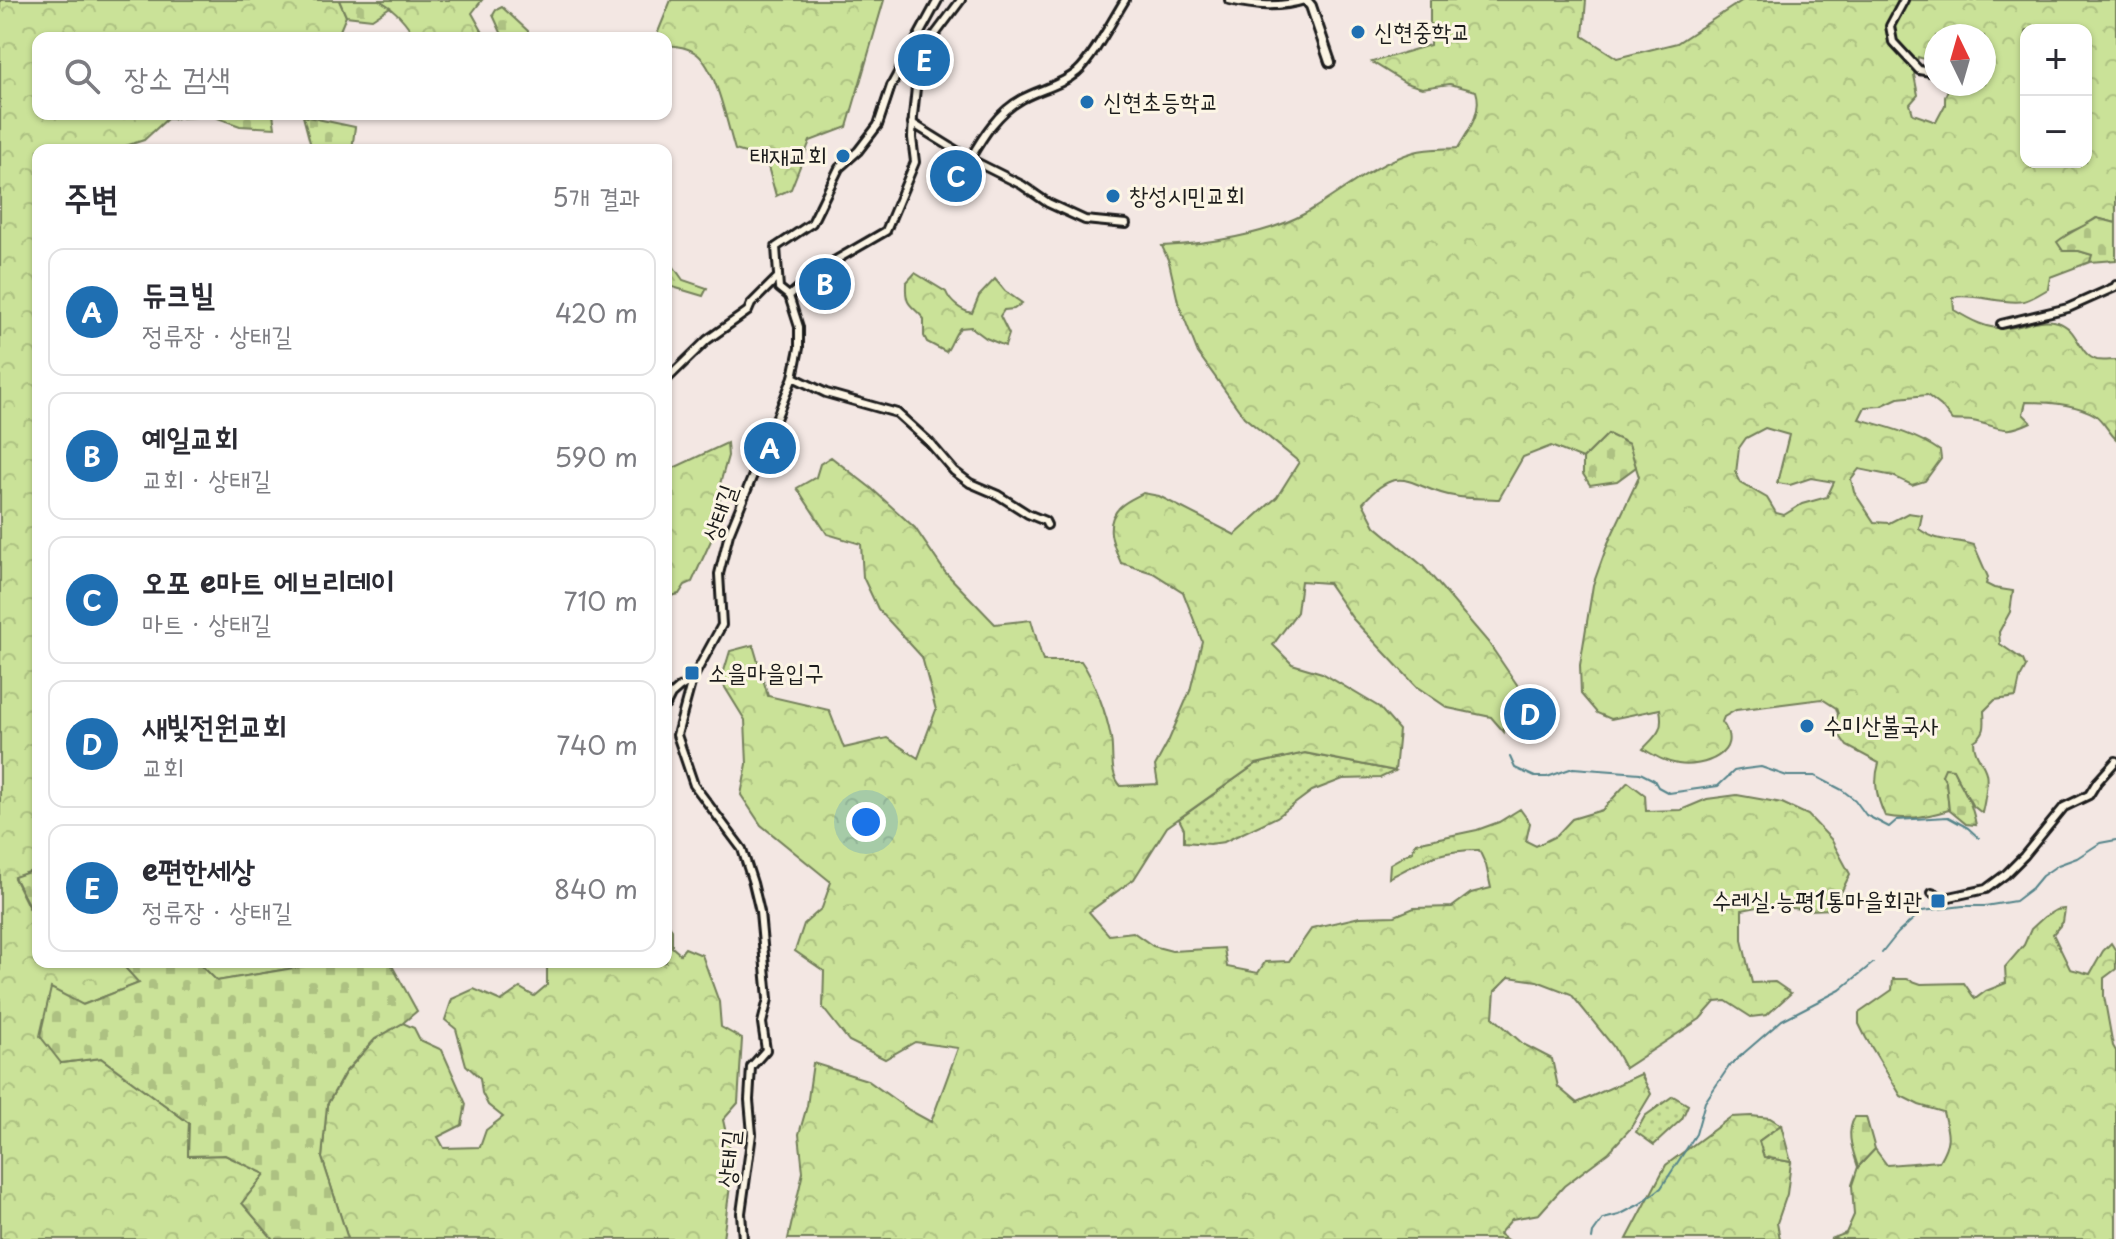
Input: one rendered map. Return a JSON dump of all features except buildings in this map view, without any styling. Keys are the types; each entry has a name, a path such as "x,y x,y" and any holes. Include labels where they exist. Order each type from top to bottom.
{"street":[{"path":"672,374 707,340 748,311 777,278 776,247 812,223 839,168 858,151 878,125 891,86 938,0"},
{"path":"789,296 822,268 886,231 915,162 912,123 919,60 961,0"},
{"path":"970,159 994,121 1020,99 1056,85 1078,71 1125,0"},
{"path":"1229,0 1252,5 1288,5 1306,0 1311,6 1330,62"},
{"path":"1904,0 1890,26 1893,42 1919,70 1924,71"},
{"path":"905,62 918,70"},
{"path":"912,123 1048,203 1085,220 1126,224"},
{"name":"상태길","path":"743,1239 741,1213 752,1134 749,1100 751,1067 766,1050 762,1023 768,999 760,912 742,849 694,785 677,735 692,680 722,625 719,574 729,534 793,377 799,348 799,327 789,296 779,288 777,278"},
{"path":"2001,324 2068,308 2116,285"},
{"path":"793,377 818,390 897,413 929,442 954,471 970,483 985,488 1045,521 1047,525"},
{"name":"상태길","path":"672,694 692,680"},
{"path":"1932,893 1945,898 1986,889 2024,856 2064,807 2089,795 2116,761"}],"green space":[{"path":"0,0 339,0 346,16 339,32 32,32 32,120 166,120 144,140 132,144 32,144 32,871 14,878 32,909 32,968 126,968 140,983 82,1005 61,1063 101,1058 189,1123 188,1156 225,1155 265,1174 242,1203 273,1239 0,1239"},
{"path":"339,0 379,0 390,7 372,19 346,16"},
{"path":"379,0 482,0 472,13 483,32 411,32 390,7"},
{"path":"671,0 884,0 847,127 810,141 791,189 776,196 766,159 735,150 716,85 704,62 694,52 672,46 672,32 658,32"},
{"path":"1430,0 1586,0 1583,36 1617,58 1677,43 1743,0 2116,0 2116,223 2096,218 2068,233 2064,251 2093,255 2090,262 2050,277 2048,289 2030,299 2008,302 1971,296 1953,297 1954,310 1979,324 2000,328 2057,322 2070,330 2091,357 2116,360 2116,439 2098,417 2088,411 2043,402 2026,402 2023,414 2031,422 2007,429 1952,420 1927,395 1898,398 1881,406 1865,407 1859,419 1891,428 1940,451 1941,459 1925,481 1912,485 1893,476 1859,469 1851,479 1854,492 1874,522 1889,523 1908,513 1922,515 1919,529 1940,539 1974,545 1988,577 1986,584 2013,591 2010,612 1999,632 2000,644 2023,660 2026,667 2016,697 1995,700 1984,711 1984,729 1974,741 1986,777 1982,813 1972,805 1953,770 1942,775 1946,782 1949,810 1909,818 1885,816 1877,790 1879,763 1847,746 1833,726 1838,714 1836,708 1822,699 1736,710 1724,717 1722,722 1728,733 1725,750 1709,761 1688,765 1668,762 1643,749 1660,727 1660,709 1611,719 1597,713 1581,694 1580,665 1593,585 1608,543 1639,477 1629,445 1608,434 1583,459 1551,446 1523,457 1499,499 1454,496 1407,481 1387,482 1363,503 1375,526 1423,566 1488,642 1518,686 1505,713 1504,732 1491,717 1448,708 1417,687 1353,619 1328,583 1301,581 1297,612 1273,645 1292,664 1322,673 1379,707 1399,730 1395,771 1305,753 1256,764 1167,827 1134,879 1089,912 1109,935 1133,932 1153,946 1172,951 1224,948 1227,967 1258,973 1265,962 1289,961 1312,928 1360,917 1395,916 1414,908 1452,907 1471,893 1491,888 1479,850 1442,854 1389,878 1390,864 1412,851 1416,843 1477,830 1499,822 1520,809 1530,823 1526,841 1536,846 1556,836 1572,819 1602,810 1628,782 1645,795 1646,811 1681,810 1707,799 1737,795 1782,803 1808,815 1831,839 1850,874 1833,909 1809,910 1768,905 1742,910 1742,940 1752,983 1775,982 1791,993 1767,1015 1751,1017 1726,1001 1715,1002 1700,1019 1625,1068 1613,1046 1571,994 1537,981 1509,977 1495,991 1493,1017 1523,1044 1552,1059 1558,1087 1577,1103 1641,1074 1651,1094 1630,1129 1609,1152 1564,1186 1539,1214 1512,1219 1499,1234 1506,1239 788,1239 803,1172 799,1134 807,1106 813,1063 867,1080 931,1122 958,1048 915,1042 885,1059 849,1041 823,1008 824,971 795,951 804,924 822,908 831,882 761,825 741,795 747,764 745,720 721,681 730,651 753,645 768,696 829,710 844,748 887,738 918,758 936,710 922,657 878,609 863,577 861,544 827,534 797,488 816,477 820,464 831,457 871,488 915,528 945,572 995,624 1031,620 1043,661 1081,661 1095,687 1106,719 1117,781 1121,786 1158,784 1155,766 1190,691 1202,641 1183,592 1153,573 1121,563 1111,535 1112,520 1120,507 1143,493 1159,496 1235,535 1277,497 1299,462 1244,417 1198,353 1178,302 1162,246 1255,233 1306,213 1399,157 1424,150 1458,148 1476,114 1476,91 1450,84 1422,88 1406,83 1372,62 1430,45","holes":["1765,428 1789,435 1777,483 1790,485 1811,478 1834,482 1827,497 1802,504 1784,515 1776,513 1767,498 1741,483 1736,473 1739,448 1746,438"]},
{"path":"502,7 528,32 501,32 493,15"},
{"path":"223,120 274,120 275,128 240,126"},
{"path":"304,120 322,120 355,127 353,144 310,144"},
{"path":"2097,218 2116,223 2116,260 2090,262 2092,255 2063,251 2057,242"},
{"path":"672,264 683,280 707,288 703,296 672,287"},
{"path":"915,273 946,292 960,308 972,313 979,296 995,279 1022,303 1014,309 1004,310 1000,316 1009,334 1005,346 971,327 960,328 946,352 927,342 924,319 907,297 906,283"},
{"path":"1608,434 1629,444 1636,467 1617,481 1590,485 1583,474 1583,459"},
{"path":"727,443 728,456 720,484 720,521 692,582 685,585 679,594 672,596 672,469"},
{"path":"1304,753 1395,771 1380,778 1343,779 1312,791 1277,817 1224,842 1184,842 1184,829 1179,819 1256,764"},
{"path":"1945,768 1953,769 1976,825 1966,824 1949,810 1946,782 1942,775"},
{"path":"32,871 32,909 30,908 14,877"},
{"path":"2065,909 2063,922 2053,934 2070,969 2090,974 2111,943 2116,951 2116,969 2104,978 2104,996 2116,1051 2116,1239 1830,1239 1846,1233 1854,1215 1852,1185 1858,1167 1875,1149 1887,1165 1939,1161 1947,1143 1943,1112 1901,1096 1866,1038 1859,1024 1859,1013 1892,990 1893,979 1907,979 1921,984 1964,983 1975,999 2006,983 2005,967 2024,945 2031,929 2044,917"},
{"path":"672,947 680,954 685,948 702,955 719,1002 721,1027 742,1039 738,1103 723,1120 733,1163 723,1239 348,1239 322,1158 327,1105 345,1073 375,1039 403,1023 414,1028 420,1040 442,1050 466,1104 462,1125 438,1137 444,1148 480,1147 486,1130 503,1117 488,1105 480,1078 466,1065 456,1029 445,1020 452,999 474,989 501,1001 520,988 534,996 547,985 547,968 672,968"},
{"path":"125,968 204,968 217,981 294,968 393,968 417,1011 375,1039 345,1072 327,1105 322,1158 348,1239 273,1239 242,1203 265,1174 225,1155 188,1156 189,1123 101,1058 61,1063 40,1036 51,988 83,1005 139,983"},
{"path":"204,968 294,968 217,981"},
{"path":"1673,1096 1688,1105 1682,1119 1654,1145 1636,1132 1645,1116"},
{"path":"1731,1117 1770,1118 1781,1125 1759,1141 1764,1157 1791,1162 1787,1194 1777,1223 1780,1239 1627,1239 1666,1165"},
{"path":"1855,1117 1866,1117 1875,1149 1858,1167 1850,1136"},
{"path":"1781,1125 1791,1162 1764,1157 1759,1141"}],"waterway":[{"path":"1510,757 1515,768 1535,777 1547,777 1573,768 1640,773 1669,793 1718,786 1734,771 1761,767 1787,776 1815,776 1842,790 1855,800 1866,815 1889,827 1897,820 1948,817 1979,838"},
{"path":"1882,953 1922,911 2015,901 2058,865 2077,858 2100,843 2116,840"},
{"path":"1592,1239 1603,1219 1640,1204 1661,1188 1696,1134 1705,1102 1730,1065 1782,1020 1840,990 1873,963"}],"place":[{"name":"신현중학교","path":"1358,32"},
{"name":"e편한세상","path":"924,60"},
{"name":"신현초등학교","path":"1087,102"},
{"name":"태재교회","path":"843,156"},
{"name":"오포 e마트 에브리데이","path":"956,176"},
{"name":"창성시민교회","path":"1113,196"},
{"name":"예일교회","path":"825,284"},
{"name":"듀크빌","path":"770,448"},
{"name":"소을마을입구","path":"692,673"},
{"name":"새빛전원교회","path":"1530,714"},
{"name":"수미산불국사","path":"1807,726"},
{"name":"수레실.능평1통마을회관","path":"1938,901"}]}
